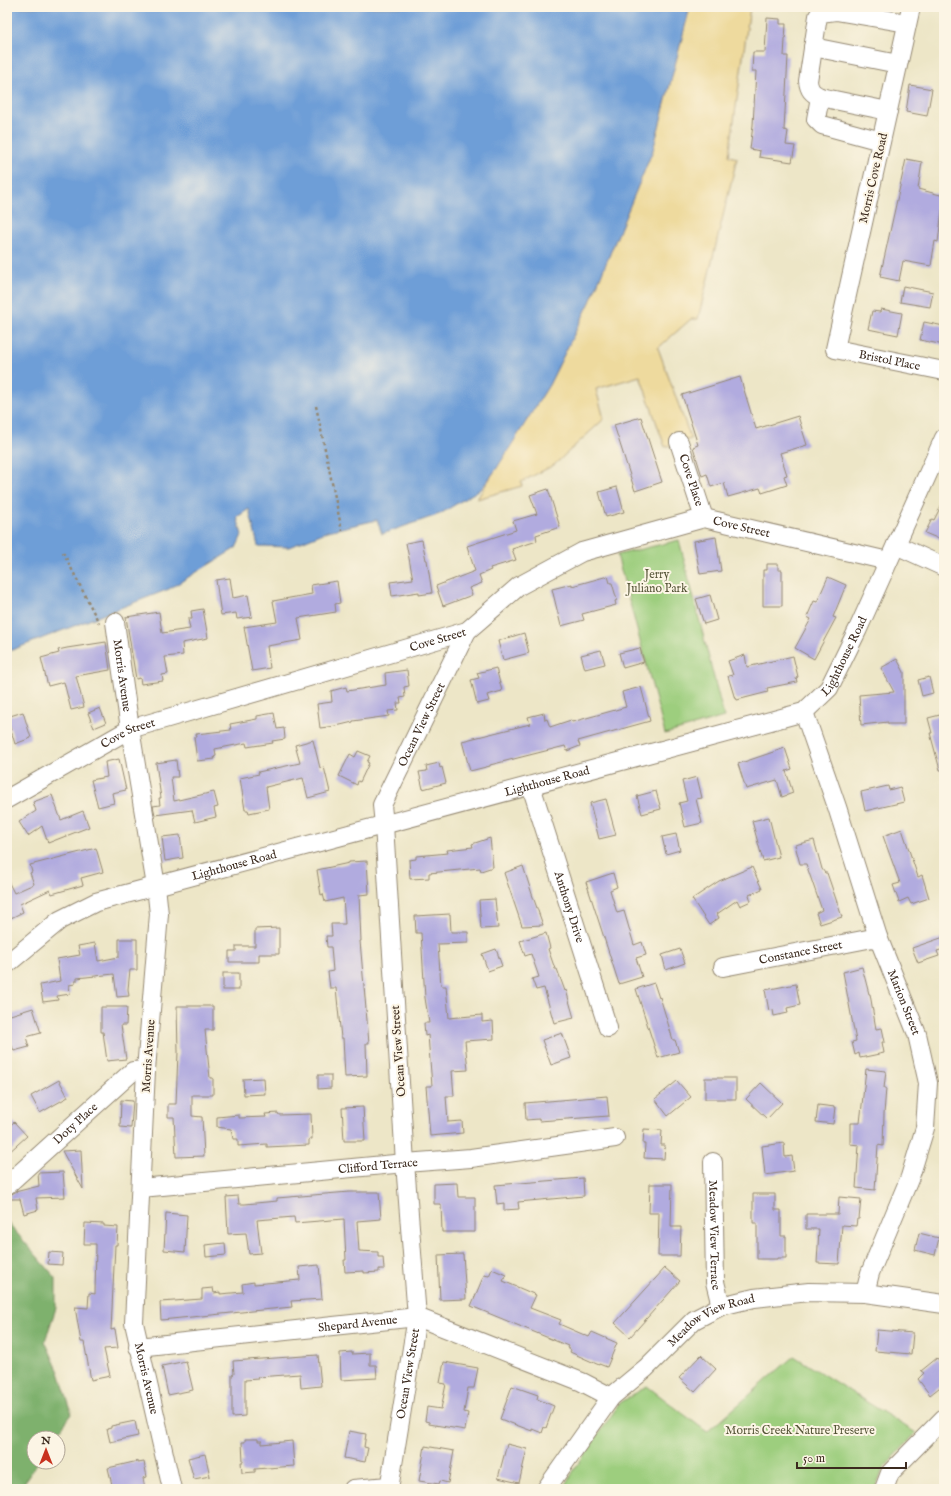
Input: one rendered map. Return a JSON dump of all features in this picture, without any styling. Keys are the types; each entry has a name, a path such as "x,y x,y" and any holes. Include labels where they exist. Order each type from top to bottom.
{"street":[{"path":"888,111 820,97 812,93 809,89 808,81 818,16 820,13 836,11 909,15"},
{"name":"Morris Cove Road","path":"835,349 909,15"},
{"path":"813,47 898,64"},
{"path":"820,97 816,119 822,125 881,141"},
{"name":"Bristol Place","path":"835,349 944,371"},
{"name":"Lighthouse Road","path":"7,964 60,920 96,902 804,712 829,688 944,438"},
{"name":"Cove Place","path":"679,442 704,518"},
{"name":"Cove Street","path":"7,799 130,728 467,631 519,586 582,552 704,518 892,553 944,567"},
{"name":"Morris Avenue","path":"108,624 130,728 156,886 159,914 146,1070 134,1322 138,1347 172,1489"},
{"name":"Ocean View Street","path":"389,1487 417,1317 405,1163 382,805 467,631"},
{"name":"Marion Street","path":"804,712 837,807 878,937 916,1034 928,1083 925,1128 910,1177 870,1273 865,1293"},
{"name":"Anthony Drive","path":"531,786 608,1028"},
{"name":"Constance Street","path":"723,967 878,937"},
{"name":"Doty Place","path":"7,1185 133,1071 146,1070"},
{"name":"Clifford Terrace","path":"141,1188 471,1158 615,1138"},
{"name":"Meadow View Terrace","path":"713,1162 715,1282 721,1306"},
{"name":"Meadow View Road","path":"546,1489 611,1397 646,1368 694,1320 721,1306 754,1298 802,1293 865,1293 944,1304"},
{"name":"Shepard Avenue","path":"138,1347 417,1317 582,1382 611,1397"},
{"path":"884,1489 890,1473 944,1418"},
{"path":"353,1489 389,1487"}],"path":[{"path":"316,406 342,531"},
{"path":"63,552 108,624"}],"green space":[{"name":"Jerry Juliano Park","path":"679,540 724,717 665,734 617,555"},
{"path":"8,1223 56,1278 56,1308 45,1341 59,1372 72,1414 60,1430 26,1430 26,1470 33,1470 22,1486 23,1489 7,1489"},
{"name":"Morris Creek Nature Preserve","path":"794,1356 916,1433 883,1469 875,1489 564,1489 574,1470 620,1403 647,1386 707,1432"}],"sand":[{"path":"690,7 750,7 729,156 737,158 698,319 691,319 658,348 691,439 665,447 640,376 596,389 604,419 554,465 521,482 522,486 477,499 549,385 590,302 653,150"}],"water":[{"path":"7,7 690,7 653,150 590,302 549,385 497,468 482,488 440,514 382,534 377,520 328,531 289,547 258,546 249,509 237,517 242,535 236,548 169,589 7,652"}],"building":[{"path":"767,18 780,19 780,24 786,24 784,56 788,56 784,130 788,131 786,145 795,146 792,162 759,157 760,151 750,149 756,71 752,71 753,52 765,52"},
{"path":"910,85 932,89 927,116 906,112"},
{"path":"906,159 922,162 918,189 944,196 944,210 942,210 938,242 935,241 931,266 903,261 899,281 880,277"},
{"path":"903,286 933,292 930,307 900,302"},
{"path":"881,309 902,313 898,335 868,329 872,311 880,312"},
{"path":"924,322 944,326 944,345 920,340"},
{"path":"740,377 756,429 798,416 807,445 780,453 787,475 784,476 787,485 762,493 760,488 728,497 724,483 711,487 707,474 702,476 693,447 698,445 682,395"},
{"path":"641,417 662,482 635,491 614,425"},
{"path":"617,487 624,512 606,517 599,492"},
{"path":"548,489 560,527 536,535 537,541 512,549 516,560 490,568 491,570 479,575 482,583 469,588 472,595 443,606 436,586 475,571 467,546 516,530 513,521 537,514 530,495"},
{"path":"944,500 944,541 925,533 932,519 934,520"},
{"path":"716,537 721,571 700,574 694,541"},
{"path":"422,540 427,560 432,593 419,595 419,592 392,596 390,582 413,579 406,543"},
{"path":"767,564 778,564 778,570 782,570 782,606 763,606 763,570 767,570"},
{"path":"608,576 610,583 612,583 617,600 615,601 616,605 582,614 584,620 561,626 552,589 572,584 572,586"},
{"path":"828,577 846,585 833,617 836,618 814,659 795,648 811,619 807,617 814,601 817,602"},
{"path":"230,578 233,598 248,595 252,617 237,619 236,613 221,615 216,580"},
{"path":"337,581 340,603 335,604 336,612 298,618 302,640 267,646 270,668 252,671 244,627 277,622 273,601 312,594 311,585"},
{"path":"710,595 717,620 704,624 696,599"},
{"path":"203,609 208,638 182,643 183,655 165,657 168,674 162,675 163,681 141,684 140,678 136,679 126,617 159,612 162,633 190,629 188,619 192,619 191,611"},
{"path":"524,633 529,653 503,660 498,641"},
{"path":"106,642 110,670 76,676 84,707 71,710 64,682 48,686 41,658 59,653 58,650"},
{"path":"640,648 644,662 623,668 619,653"},
{"path":"601,650 605,664 585,669 581,655"},
{"path":"745,655 747,667 793,656 798,677 796,678 797,682 767,688 768,692 737,700 736,698 735,699 728,676 733,675 728,661"},
{"path":"897,659 904,672 904,724 888,724 888,722 861,725 859,695 894,692 881,668"},
{"path":"496,668 502,691 487,695 489,701 477,704 471,680 479,678 477,673"},
{"path":"407,670 409,686 404,687 405,697 400,698 401,703 397,703 398,710 388,711 389,716 353,721 336,726 320,728 317,704 332,702 331,691 346,687 347,691 386,685 385,673"},
{"path":"929,677 933,693 922,696 918,680"},
{"path":"641,687 650,721 578,741 580,746 567,751 565,746 470,771 462,741 530,724 528,717 544,713 545,720 547,719 550,727 571,720 572,722 626,707 622,692"},
{"path":"100,708 106,723 94,728 88,713"},
{"path":"23,712 31,738 15,744 7,717"},
{"path":"274,713 277,729 284,728 285,739 272,741 273,743 247,747 246,743 215,749 215,759 197,761 194,737 197,737 196,734 231,730 230,724 257,719 257,716"},
{"path":"944,714 944,770 940,770 930,733 932,733 928,718"},
{"path":"313,740 320,768 324,767 330,792 308,798 303,778 266,787 269,809 249,813 248,810 245,810 240,778 259,774 258,772 300,763 295,745"},
{"path":"785,748 792,769 786,771 793,793 782,797 777,780 746,789 738,764"},
{"path":"358,751 370,756 367,762 369,763 357,785 339,776 350,754 355,757"},
{"path":"119,759 126,790 112,793 114,803 98,807 91,780 107,777 105,762"},
{"path":"176,760 178,777 171,777 174,801 214,792 218,807 214,808 216,817 195,822 192,810 155,815 153,806 160,805 159,798 161,798 156,763"},
{"path":"439,763 440,768 442,767 446,783 423,789 419,772 427,771 426,766"},
{"path":"697,777 702,798 696,799 702,823 685,827 679,803 687,801 682,781"},
{"path":"888,786 889,790 900,787 904,802 865,811 861,792"},
{"path":"656,791 661,809 642,814 637,796"},
{"path":"52,795 61,820 83,811 89,827 48,843 42,826 28,836 19,822 36,811 33,802"},
{"path":"606,799 616,835 599,839 590,803"},
{"path":"769,817 779,857 763,861 752,821"},
{"path":"902,829 918,877 922,875 929,898 911,904 908,898 899,902 893,885 900,883 883,836"},
{"path":"676,834 680,850 666,854 662,837"},
{"path":"180,835 183,858 165,861 162,837"},
{"path":"490,838 493,867 481,871 480,868 429,873 429,878 410,879 409,860 416,859 416,856 448,853 447,850 473,847 472,844"},
{"path":"814,840 822,869 825,873 827,873 842,917 820,924 816,913 822,910 806,864 800,864 795,845"},
{"path":"96,848 103,872 81,878 83,885 52,894 50,890 20,904 23,912 7,920 7,879 14,893 34,884 30,873 32,872 30,865"},
{"path":"367,861 369,894 359,895 360,941 369,1043 366,1043 367,1076 345,1077 343,1038 341,1038 336,988 330,988 328,972 333,971 331,947 327,947 326,936 332,936 331,924 345,924 343,898 325,902 323,894 321,895 317,870 349,862"},
{"path":"523,866 543,925 522,926 504,873"},
{"path":"752,867 762,889 749,895 751,901 740,906 737,900 717,914 719,918 709,925 692,899 719,881"},
{"path":"613,873 617,887 610,890 617,913 624,911 634,945 642,942 646,955 636,958 642,977 619,984 586,882"},
{"path":"495,899 498,928 481,929 479,900"},
{"path":"450,914 451,932 468,932 468,943 438,944 441,986 446,986 449,1018 482,1015 482,1022 493,1021 494,1039 465,1041 468,1070 452,1071 454,1096 446,1096 448,1122 462,1121 463,1133 430,1136 426,1086 432,1086 428,1035 425,1036 424,1023 429,1023 425,998 421,933 416,933 415,916"},
{"path":"279,928 279,954 259,954 259,962 229,962 229,951 236,951 236,946 255,946 255,929"},
{"path":"546,933 550,948 548,949 555,969 557,969 565,991 566,990 574,1018 554,1023 544,988 536,990 532,979 539,977 531,954 525,956 520,941"},
{"path":"944,937 944,949 937,951 939,956 918,963 912,948"},
{"path":"119,939 137,939 137,970 130,970 128,989 129,996 117,997 114,974 77,978 75,984 69,985 70,994 57,996 58,1000 43,1002 40,985 60,981 57,959 80,955 78,946 95,943 98,961 119,957"},
{"path":"496,949 502,966 488,971 482,954"},
{"path":"680,949 685,963 666,970 662,955"},
{"path":"862,967 870,994 876,1029 882,1028 885,1042 882,1042 884,1053 860,1058 859,1053 855,1055 852,1042 856,1041 843,972"},
{"path":"223,973 239,973 239,990 223,990"},
{"path":"654,983 659,998 660,997 673,1040 675,1040 679,1052 658,1058 636,989"},
{"path":"796,984 800,1005 787,1008 788,1013 774,1016 773,1010 769,1011 765,990"},
{"path":"177,1006 213,1006 213,1030 205,1030 210,1078 213,1078 213,1095 192,1095 192,1116 202,1117 204,1156 176,1157 174,1117 168,1117 168,1104 176,1104 178,1052"},
{"path":"101,1007 127,1007 126,1025 121,1025 126,1059 107,1061 103,1032 101,1032"},
{"path":"33,1008 41,1033 26,1037 29,1047 14,1051 7,1034 7,1016"},
{"path":"562,1033 571,1058 551,1065 542,1040"},
{"path":"866,1069 886,1071 884,1088 886,1088 883,1146 878,1145 875,1190 856,1188 859,1145 850,1144 850,1123 860,1123"},
{"path":"318,1075 331,1075 331,1088 318,1089"},
{"path":"264,1078 265,1094 244,1095 243,1079"},
{"path":"705,1078 736,1078 736,1099 705,1099"},
{"path":"59,1080 68,1097 40,1113 31,1096"},
{"path":"677,1081 691,1097 668,1116 655,1099"},
{"path":"761,1083 782,1103 767,1119 746,1099"},
{"path":"607,1096 609,1116 539,1121 539,1119 526,1120 525,1103"},
{"path":"121,1100 133,1101 131,1128 120,1127"},
{"path":"818,1105 835,1107 833,1124 816,1122"},
{"path":"363,1107 365,1141 344,1141 342,1108"},
{"path":"278,1113 279,1115 311,1114 312,1139 309,1139 309,1145 267,1147 267,1144 238,1146 238,1139 233,1139 231,1129 217,1127 217,1117 239,1115 239,1118 266,1117 265,1114"},
{"path":"14,1122 27,1136 7,1154 7,1128"},
{"path":"644,1129 662,1130 661,1145 665,1145 664,1159 644,1158"},
{"path":"784,1143 785,1157 792,1156 794,1171 765,1175 762,1146"},
{"path":"81,1150 83,1189 62,1151"},
{"path":"63,1172 65,1197 36,1198 38,1210 24,1214 20,1199 10,1199 10,1195 15,1192 39,1186 38,1173"},
{"path":"583,1178 584,1196 518,1202 519,1209 504,1210 504,1203 497,1204 495,1185"},
{"path":"457,1183 458,1197 475,1197 475,1232 442,1232 441,1204 434,1204 434,1184"},
{"path":"650,1184 672,1184 671,1227 681,1227 680,1256 658,1256 659,1213 649,1213"},
{"path":"349,1192 379,1192 381,1219 357,1221 359,1251 378,1252 378,1257 383,1257 384,1269 379,1269 379,1272 345,1272 344,1260 346,1260 344,1219 295,1223 294,1217 257,1220 261,1253 249,1254 246,1233 228,1234 226,1197 238,1196 239,1204 245,1204 277,1201 277,1198"},
{"path":"753,1194 775,1194 775,1210 781,1210 781,1236 786,1236 786,1258 757,1259 757,1223 753,1223"},
{"path":"839,1197 861,1199 859,1219 857,1219 856,1226 842,1225 839,1264 817,1263 819,1229 806,1229 806,1214 838,1214"},
{"path":"166,1213 187,1215 185,1252 164,1250"},
{"path":"85,1223 104,1224 104,1226 118,1227 117,1245 115,1245 111,1330 115,1329 118,1348 104,1349 110,1376 91,1380 84,1342 81,1342 75,1307 88,1308 89,1293 95,1294 96,1244 84,1244"},
{"path":"919,1233 939,1238 935,1255 915,1250"},
{"path":"225,1243 226,1255 206,1257 205,1245"},
{"path":"49,1252 63,1253 62,1265 48,1264"},
{"path":"463,1254 466,1299 440,1300 438,1255"},
{"path":"319,1265 322,1299 291,1301 292,1307 161,1320 160,1302 202,1299 202,1289 213,1288 214,1293 220,1292 220,1294 243,1292 242,1284 300,1280 299,1267"},
{"path":"665,1268 680,1281 630,1337 615,1323"},
{"path":"492,1269 506,1275 503,1281 536,1295 530,1308 561,1320 559,1324 589,1337 592,1332 617,1343 607,1367 570,1352 571,1350 567,1348 568,1346 471,1306 484,1275 489,1276"},
{"path":"877,1330 913,1333 911,1354 875,1351"},
{"path":"352,1352 352,1354 370,1353 370,1365 376,1365 377,1378 341,1380 340,1353"},
{"path":"318,1355 321,1386 301,1388 300,1374 257,1377 258,1379 245,1380 245,1416 232,1417 232,1375 234,1374 233,1361"},
{"path":"701,1355 716,1369 695,1392 679,1378"},
{"path":"937,1358 944,1366 944,1384 930,1395 918,1379 924,1373 921,1371"},
{"path":"186,1361 193,1390 168,1395 162,1366"},
{"path":"444,1362 478,1368 474,1388 468,1388 464,1412 468,1413 465,1430 429,1424 429,1422 425,1421 427,1407 441,1409 446,1384 440,1383"},
{"path":"512,1386 538,1395 537,1399 554,1406 546,1428 544,1427 542,1433 532,1429 532,1431 500,1419"},
{"path":"135,1421 138,1436 110,1442 107,1429 111,1428 111,1426"},
{"path":"349,1431 366,1434 364,1447 368,1448 365,1462 344,1458"},
{"path":"245,1439 258,1439 258,1441 262,1441 262,1444 292,1441 294,1466 255,1469 255,1472 242,1473 242,1442 245,1442"},
{"path":"507,1444 527,1449 519,1483 498,1478"},
{"path":"425,1446 454,1451 448,1483 440,1481 439,1484 419,1481"},
{"path":"205,1454 210,1476 194,1479 188,1458"},
{"path":"138,1461 138,1463 144,1462 147,1477 143,1478 145,1489 113,1489 108,1468"}]}
